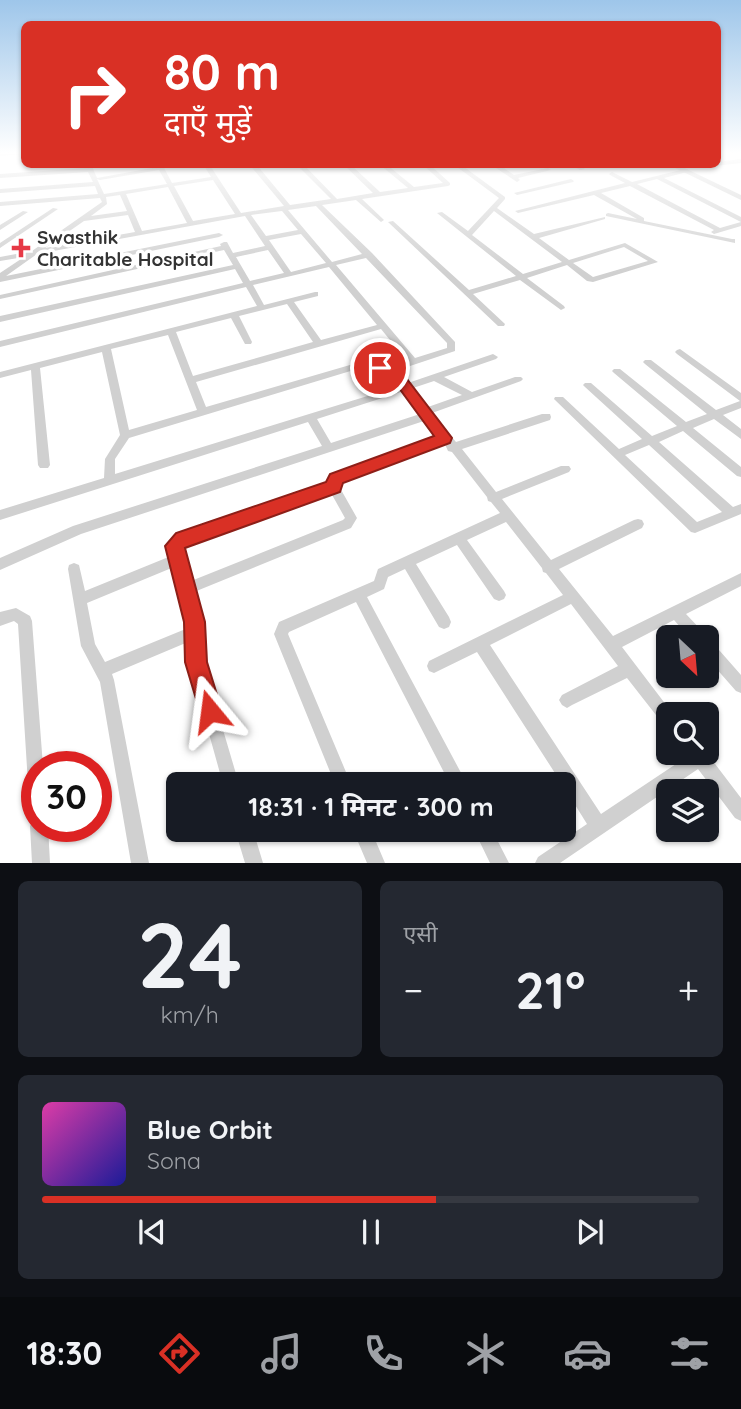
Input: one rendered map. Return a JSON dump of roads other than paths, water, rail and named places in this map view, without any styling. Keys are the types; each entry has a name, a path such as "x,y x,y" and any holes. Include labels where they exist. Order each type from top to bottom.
{"street":[{"path":"0,279 105,203 102,192"},
{"path":"0,204 126,192"},
{"path":"174,192 191,224"},
{"path":"226,192 289,275"},
{"path":"274,192 413,362"},
{"path":"327,192 336,201"},
{"path":"0,259 210,220 398,192"},
{"path":"468,235 503,198 495,192"},
{"path":"523,192 516,194 550,204"},
{"path":"647,192 719,230"},
{"path":"687,192 741,222"},
{"path":"122,193 139,233"},
{"path":"518,211 596,193 651,224"},
{"path":"737,193 741,198"},
{"path":"358,198 381,220"},
{"path":"109,482 110,459 125,435 370,363 382,370 392,369 448,351 452,345 318,204"},
{"path":"0,246 55,209"},
{"path":"467,293 568,263 625,245 654,261 597,281 568,263 495,209"},
{"path":"0,228 25,212"},
{"path":"82,219 130,213"},
{"path":"440,213 561,308"},
{"path":"533,237 605,217 732,241"},
{"path":"210,220 262,308"},
{"path":"391,222 501,324"},
{"path":"705,235 741,222"},
{"path":"264,239 303,230"},
{"path":"0,279 219,235"},
{"path":"0,297 226,247"},
{"path":"231,256 270,247"},
{"path":"0,344 369,255"},
{"path":"0,319 237,266"},
{"path":"0,374 315,294"},
{"path":"289,301 319,344"},
{"path":"234,315 248,342"},
{"path":"190,380 383,326"},
{"path":"171,331 203,412"},
{"path":"106,348 125,435"},
{"path":"680,352 741,398"},
{"path":"0,515 311,418 493,357"},
{"path":"648,362 741,435"},
{"path":"34,366 44,465"},
{"path":"392,369 656,704"},
{"path":"618,371 741,473"},
{"path":"435,377 472,396"},
{"path":"0,564 77,530 327,446 348,443 518,379"},
{"path":"559,399 695,528 736,511 588,385"},
{"path":"617,454 741,404"},
{"path":"186,589 346,524 350,516 334,487 336,479 448,443 546,417"},
{"path":"311,418 327,446"},
{"path":"492,498 565,469"},
{"path":"228,772 196,662 196,632 175,546 182,539 334,487"},
{"path":"338,772 281,634 284,627 379,585 383,573 506,516"},
{"path":"548,568 638,524"},
{"path":"459,538 499,594"},
{"path":"81,599 178,559"},
{"path":"408,562 444,622"},
{"path":"74,569 88,646 95,663 107,680 140,863"},
{"path":"611,645 739,583"},
{"path":"359,594 453,772"},
{"path":"434,666 572,597"},
{"path":"677,613 688,625"},
{"path":"0,620 16,614 25,621 34,751"},
{"path":"102,671 196,632"},
{"path":"480,643 598,825"},
{"path":"719,661 741,686"},
{"path":"567,700 629,669"},
{"path":"544,863 683,765"},
{"path":"705,765 741,812"},
{"path":"40,842 41,863"},
{"path":"248,842 254,863"},
{"path":"367,842 376,863"},
{"path":"489,842 500,863"}],"place":[{"name":"Swasthik Charitable Hospital","path":"21,248"}]}
